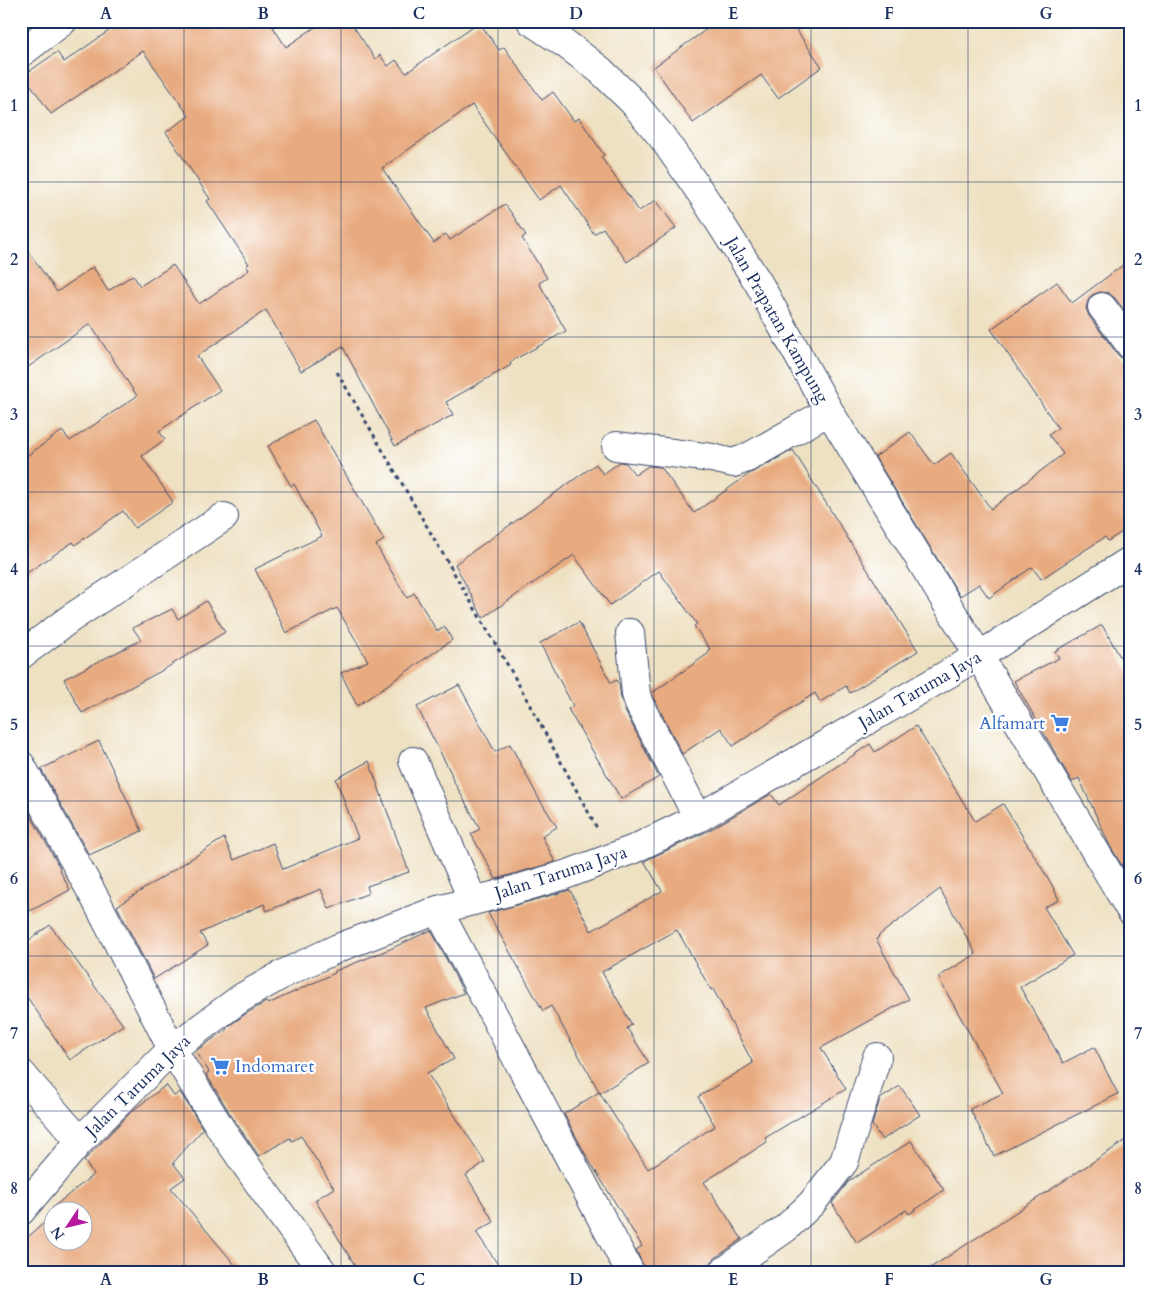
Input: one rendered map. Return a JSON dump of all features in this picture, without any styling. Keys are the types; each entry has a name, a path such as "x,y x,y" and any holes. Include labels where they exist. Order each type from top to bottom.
{"street":[{"path":"21,53 63,21"},
{"name":"Jalan Prapatan Kampung","path":"531,21 600,70 633,102 662,137 703,196 759,284 830,412 979,656 1131,911"},
{"path":"1102,307 1126,342 1131,346"},
{"path":"616,446 712,458 733,463 747,458 830,412"},
{"path":"21,655 79,613 224,517"},
{"name":"Jalan Taruma Jaya","path":"21,1211 80,1141 172,1049 241,998 285,973 338,948 438,910 568,874 634,849 698,818 979,656 1131,560"},
{"path":"630,633 636,694 639,704 698,818"},
{"path":"413,761 473,901"},
{"path":"21,766 96,900 172,1049 221,1129 269,1199 323,1272"},
{"path":"438,910 630,1272"},
{"path":"722,1272 786,1228 812,1203 844,1162 878,1057"},
{"path":"21,1073 80,1141"}],"path":[{"path":"337,372 514,676 613,857"}],"building":[{"path":"123,21 269,21 286,47 324,21 350,21 375,59 380,55 388,66 396,60 406,73 479,22 499,50 504,47 542,100 553,92 574,121 579,118 604,155 601,157 639,211 656,200 676,228 627,262 603,228 594,234 561,185 539,200 472,105 382,168 434,243 446,234 450,240 505,204 526,235 522,238 547,278 539,283 566,331 510,362 511,365 446,402 453,415 395,446 343,347 301,371 266,310 197,356 220,390 159,431 165,439 142,456 173,502 135,528 123,511 75,545 73,542 21,577 21,460 62,431 70,441 137,396 90,324 21,372 21,241 57,292 93,267 108,291 133,275 140,286 173,265 199,304 249,270 246,265 249,264 207,201 210,199 166,132 189,116 143,51 51,114 24,75 57,52 64,62"},
{"path":"718,21 790,21 822,67 778,98 761,75 693,123 654,67"},
{"path":"1131,259 1131,319 1115,298 1108,293 1100,292 1092,295 1086,308 1089,316 1118,355 1124,360 1131,361 1131,526 1108,541 1105,537 1041,579 1032,567 989,598 979,584 960,596 875,457 910,432 934,465 951,453 991,509 1063,454 1049,435 1058,428 991,329 1057,282 1072,303"},
{"path":"314,420 384,540 376,545 407,598 414,593 437,631 445,627 452,640 357,706 341,673 368,661 337,608 286,633 255,569 322,536 294,484 291,486 268,446"},
{"path":"793,450 918,651 850,693 846,686 820,702 815,693 733,746 721,728 682,754 654,698 652,693 709,653 708,650 710,649 694,626 697,624 659,571 610,605 574,555 483,618 455,564 596,464 603,474 620,462 626,463 635,475 648,466 661,467 694,513 749,474"},
{"path":"206,601 225,632 163,670 82,713 64,679 141,640 133,628 172,609 178,619"},
{"path":"579,622 611,683 617,680 625,711 659,777 621,799 568,709 573,706 540,643"},
{"path":"1102,625 1131,676 1131,880 1110,846 1079,778 1072,782 1014,681 1059,658 1055,651"},
{"path":"459,685 495,752 510,744 538,797 557,827 542,836 555,862 496,879 471,834 480,829 417,707"},
{"path":"916,726 975,821 1003,804 1052,885 1059,900 1044,907 1073,955 1020,987 1063,1063 1094,1047 1118,1094 994,1156 970,1109 1003,1093 938,977 976,954 940,889 876,939 909,999 821,1048 846,1089 765,1138 767,1142 704,1182 742,1239 714,1259 709,1265 708,1272 646,1272 636,1250 642,1246 587,1157 564,1114 599,1092 648,1169 715,1126 698,1097 753,1063 713,989 711,990 677,930 602,972 632,1025 627,1028 649,1063 600,1093 551,1006 543,1011 488,913 570,890 591,931 662,891 644,861 706,832 771,794 779,805 870,744 875,752"},
{"path":"99,741 142,831 89,855 41,769"},
{"path":"369,761 409,872 367,886 369,893 329,909 321,889 267,911 264,904 200,933 208,945 154,979 117,906 224,838 234,860 273,843 283,869 358,838 336,779"},
{"path":"21,798 60,868 70,890 30,911 21,894"},
{"path":"50,925 123,1025 70,1060 21,988 21,946"},
{"path":"431,930 464,993 426,1008 454,1059 427,1073 485,1162 466,1175 494,1222 476,1232 503,1272 359,1272 315,1200 334,1188 301,1136 292,1141 290,1138 259,1156 206,1074 209,1072 196,1051 247,1013 266,1002 268,1004 335,973 335,971"},
{"path":"166,1085 174,1096 180,1092 203,1129 173,1163 185,1178 171,1188 241,1272 33,1272 21,1259 21,1243 42,1225 42,1250 92,1250 92,1200 62,1200 94,1174 84,1161 132,1111"},
{"path":"900,1086 920,1115 882,1140 872,1125 880,1099"},
{"path":"1131,1137 1131,1272 924,1272 1047,1192"},
{"path":"911,1141 944,1190 909,1214 906,1210 857,1243 832,1203 849,1181"}],"place":[{"name":"Alfamart","path":"1060,723"},
{"name":"Indomaret","path":"220,1066"}]}
